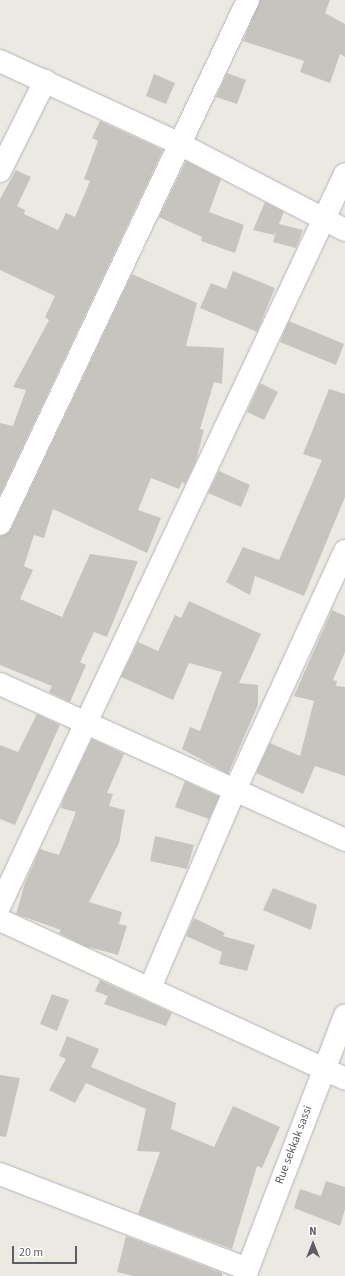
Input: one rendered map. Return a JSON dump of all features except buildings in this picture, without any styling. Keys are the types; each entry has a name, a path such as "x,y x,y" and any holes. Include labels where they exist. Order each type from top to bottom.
{"street":[{"path":"0,524 178,143 248,0"},
{"path":"0,61 178,143 345,230"},
{"path":"0,171 44,82"},
{"path":"0,905 88,723 345,174"},
{"path":"150,988 235,790 345,551"},
{"path":"0,684 345,840"},
{"path":"0,920 324,1068 345,1079"},
{"name":"Rue sekkak sassi","path":"246,1273 345,1016"},
{"path":"0,1174 246,1273"}]}
